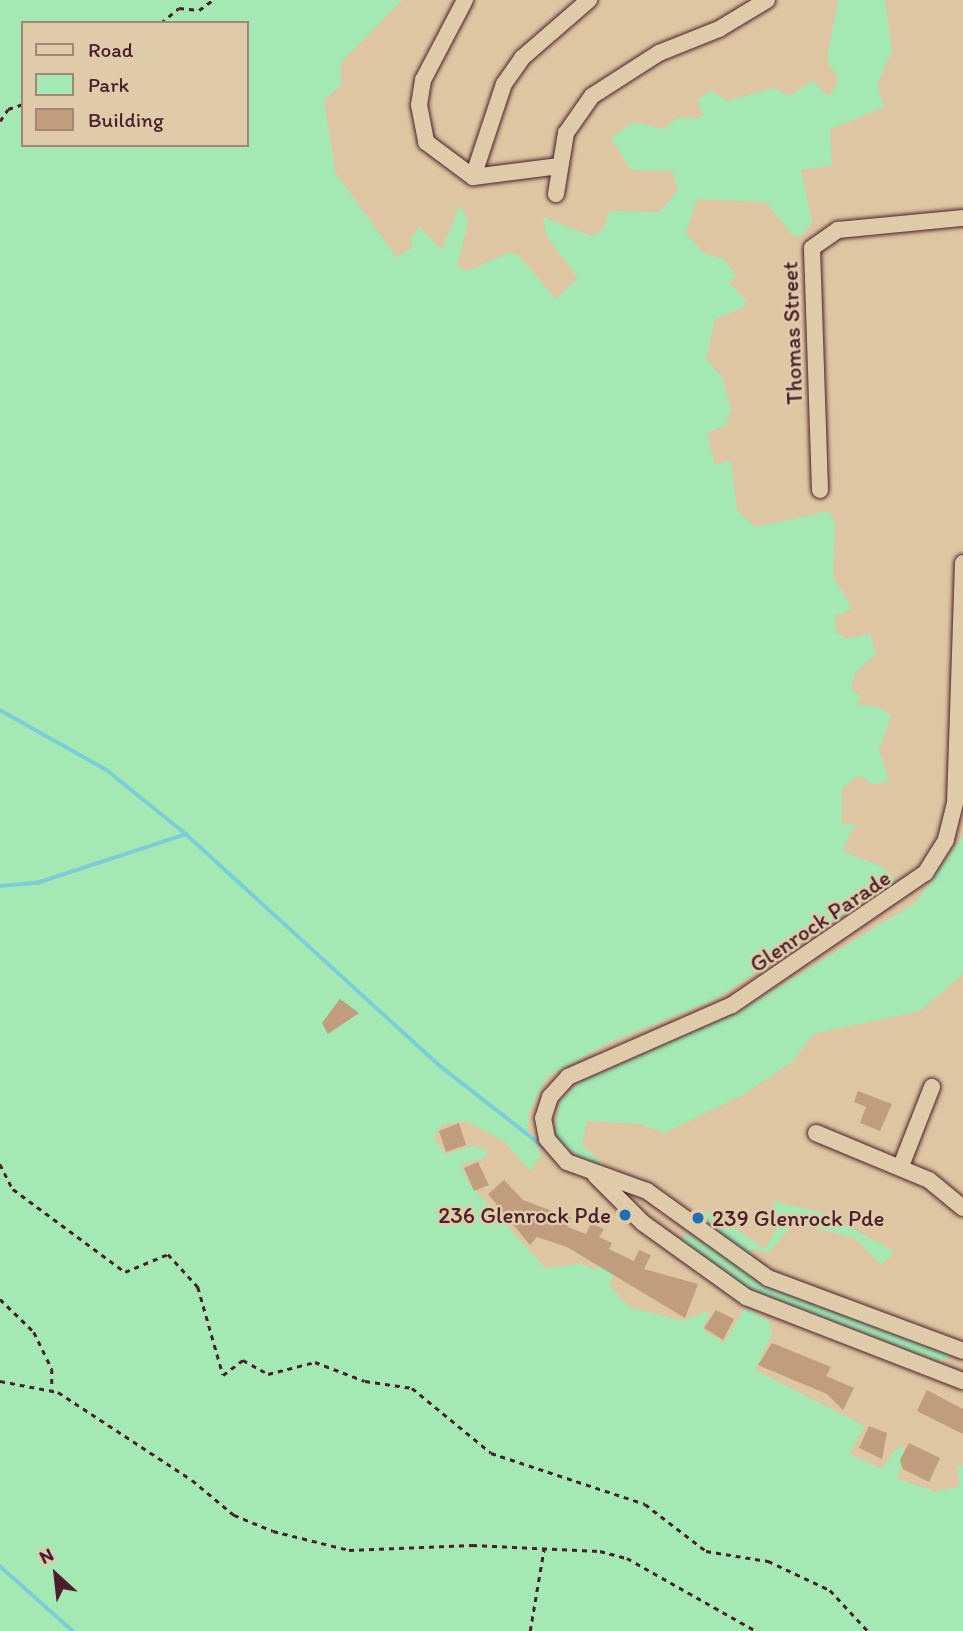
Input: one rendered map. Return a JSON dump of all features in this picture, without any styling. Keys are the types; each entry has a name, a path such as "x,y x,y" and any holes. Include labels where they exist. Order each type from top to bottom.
{"street":[{"path":"465,0 424,80 419,105 426,142 473,177 559,166"},
{"path":"473,177 504,84 522,58 589,0"},
{"path":"556,194 566,133 592,96 659,53 767,0"},
{"name":"Thomas Street","path":"820,490 812,248 838,230 963,218"},
{"name":"Glenrock Parade","path":"963,563 955,803 936,859 916,884 751,994 560,1084 544,1111 547,1139 567,1162 595,1175 648,1191 768,1278 963,1351"},
{"path":"901,1166 932,1087"},
{"path":"816,1133 901,1166 963,1208"},
{"name":"Glenrock Parade","path":"595,1175 643,1223 746,1297 963,1381"}],"path":[{"path":"163,21 179,8 199,10 213,0"},
{"path":"0,121 8,108 21,105"},
{"path":"0,1164 13,1188 125,1272 168,1254 198,1287 223,1375 243,1360 268,1374 315,1362 365,1381 412,1388 491,1453 645,1504 706,1551 768,1561 830,1590 868,1631"},
{"path":"0,1299 34,1332 52,1369 52,1390"},
{"path":"0,1381 52,1390 192,1480 234,1515 273,1531 349,1550 544,1547 626,1558 756,1631"},
{"path":"530,1631 544,1547"}],"green space":[{"path":"0,0 402,0 341,63 341,85 324,100 335,172 397,258 413,247 410,239 420,227 442,250 460,205 468,222 457,267 468,271 508,253 518,255 556,299 578,278 546,235 543,217 590,236 602,231 610,211 660,212 678,190 672,171 631,170 611,138 634,122 663,129 679,117 697,119 703,115 697,100 711,91 727,101 773,88 789,96 813,81 829,97 839,80 827,60 838,0 885,0 892,50 877,84 884,107 830,129 832,165 801,170 812,223 803,234 794,237 766,202 697,199 686,233 703,253 724,259 736,276 729,283 746,300 744,307 715,319 706,359 723,379 731,410 726,425 707,433 715,465 731,460 737,510 755,527 830,511 835,524 833,576 852,609 835,616 836,632 846,639 870,634 876,655 856,671 851,688 862,698 855,705 879,707 891,716 879,750 889,781 875,785 859,775 842,789 842,824 855,824 842,851 885,868 896,881 714,1000 610,1042 547,1077 529,1112 528,1132 541,1155 530,1171 504,1141 466,1121 442,1125 433,1138 446,1154 471,1146 487,1150 486,1157 461,1165 468,1182 545,1268 581,1264 596,1270 616,1249 619,1260 609,1285 629,1307 682,1321 705,1312 710,1314 702,1329 724,1343 744,1309 751,1311 769,1321 772,1334 755,1370 865,1426 849,1454 881,1469 899,1446 904,1449 898,1479 936,1492 960,1486 957,1467 963,1465 963,1631 0,1631"},
{"path":"963,836 963,974 920,1011 813,1034 792,1062 743,1095 664,1133 640,1124 587,1121 582,1145 606,1166 580,1158 554,1139 559,1101 580,1082 735,1014 915,903"},
{"path":"773,1201 827,1214 894,1252 881,1265 855,1238 794,1223 768,1253 752,1249 745,1269 956,1349 943,1362 769,1307 683,1242 685,1233 727,1255 732,1246 701,1220 708,1210 765,1249 776,1230"}],"building":[{"path":"340,999 359,1013 328,1034 322,1023"},
{"path":"858,1091 892,1104 880,1131 860,1123 866,1107 854,1102"},
{"path":"459,1123 466,1145 446,1152 439,1131"},
{"path":"478,1162 489,1185 474,1191 464,1168"},
{"path":"504,1180 523,1200 571,1218 568,1227 586,1234 591,1223 604,1229 599,1237 612,1243 609,1249 634,1261 639,1250 651,1255 644,1269 698,1284 685,1318 567,1247 537,1237 530,1245 488,1194"},
{"path":"716,1310 734,1319 723,1340 704,1328"},
{"path":"772,1343 831,1367 826,1376 854,1388 843,1410 827,1394 758,1365"},
{"path":"927,1390 963,1409 963,1434 917,1411"},
{"path":"869,1426 887,1433 882,1459 859,1448"},
{"path":"909,1443 940,1458 929,1482 903,1469 900,1460"}],"waterway":[{"path":"0,710 107,770 186,834"},
{"path":"0,886 37,883 186,834 439,1065 544,1147"},
{"path":"0,1566 73,1631"}],"place":[{"name":"236 Glenrock Pde","path":"625,1215"},
{"name":"239 Glenrock Pde","path":"698,1218"}]}
